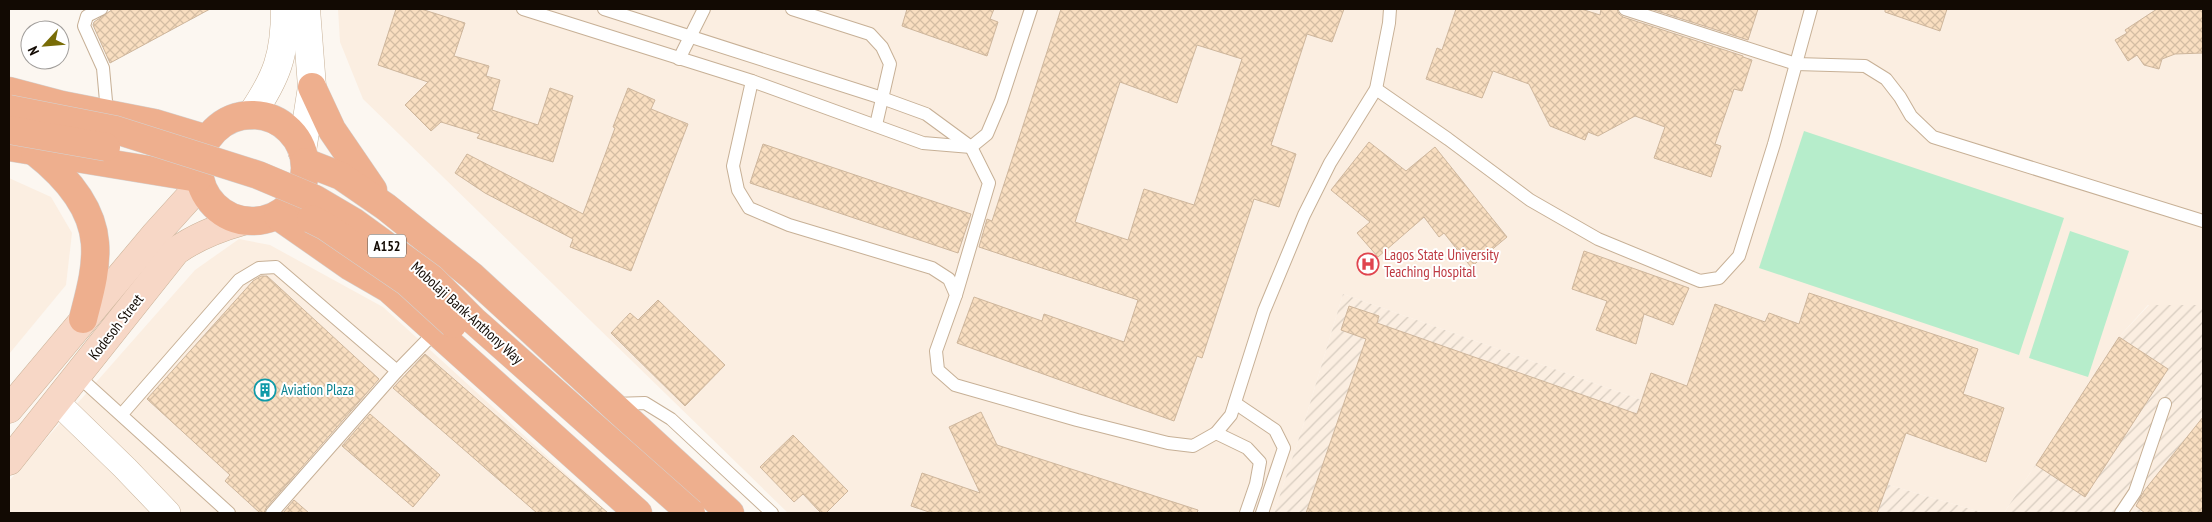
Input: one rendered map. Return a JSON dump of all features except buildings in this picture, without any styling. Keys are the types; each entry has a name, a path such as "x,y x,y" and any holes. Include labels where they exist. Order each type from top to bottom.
{"main road":[{"path":"312,87 332,130 386,207"},
{"path":"9,91 62,105 107,112 154,123 207,139"},
{"path":"9,98 15,103 16,112 9,129"},
{"name":"Mobolaji Bank-Anthony Way","path":"9,109 116,130 258,175 315,199 354,222 432,278 473,320 691,513"},
{"path":"251,115 268,117 282,124 294,136 303,156 304,178 300,193 290,206 278,216 261,221 243,221 226,216 212,205 200,181 200,155 207,139 219,126 234,117 251,115"},
{"name":"Mobolaji Bank-Anthony Way","path":"9,129 114,148 178,166 246,188 326,226 407,282 597,448 668,513"},
{"path":"22,149 200,181"},
{"path":"22,149 58,169 75,192 88,216 95,242 94,261 83,319"},
{"path":"303,156 341,176 386,207 472,276 730,513"},
{"name":"Kodesoh Street","path":"9,409 200,181"},
{"path":"278,216 351,267 388,290 433,328 638,513"},
{"name":"Kodesoh Street","path":"9,461 176,251 211,230 243,221"},
{"path":"433,328 431,305 443,285 455,275 472,276"}],"street":[{"path":"251,115 267,92 283,53 285,9"},
{"path":"303,156 312,87 306,9"},
{"path":"57,402 168,513"}],"lane":[{"path":"101,9 88,16 84,26 104,68 107,112"},
{"path":"523,9 752,81 923,143 971,147 987,134 1004,92 1031,9"},
{"path":"604,9 690,35 926,114 971,147 990,183 956,295 936,351 938,370 955,385 1078,420 1168,443 1193,446 1216,433 1231,415 1264,311 1304,215 1330,163 1376,89 1390,23 1390,9"},
{"path":"679,59 704,9"},
{"path":"792,9 870,34 882,47 890,64 876,125"},
{"path":"1626,9 1796,64 1865,66 1886,79 1900,97 1911,116 1933,137 2203,221"},
{"path":"1376,89 1448,139 1530,200 1598,239 1700,281 1719,278 1739,256 1811,9"},
{"path":"752,81 733,166 738,190 749,208 789,225 932,268 950,279 956,295"},
{"path":"122,414 239,280 259,268 276,267 397,371"},
{"path":"272,513 433,328"},
{"path":"78,376 229,513"},
{"path":"1235,403 1275,430 1284,448 1262,513"},
{"path":"612,404 645,404 671,419 772,513"},
{"path":"2121,513 2135,492 2165,404"},
{"path":"1216,433 1247,448 1260,462 1256,484 1246,513"}],"shaded area":[{"name":"Lagos State University Teaching Hospital","path":"338,9 2203,9 2203,305 2148,305 2119,337 2004,513 1984,513 1848,473 1343,294 1305,420 1274,513 788,513 363,99 340,42"},
{"path":"9,178 51,197 72,233 66,285 9,354"},
{"path":"239,239 270,245 383,307 609,513 9,513 9,481 195,270"},
{"path":"1343,294 1848,473 1984,513 1274,513 1305,420"},
{"path":"2149,305 2203,305 2203,513 2004,513 2119,337"}],"green space":[{"path":"1804,131 2064,218 2019,355 1759,268"},
{"path":"2070,231 2129,251 2088,377 2029,358"}],"place":[{"name":"Lagos State University Teaching Hospital","path":"1368,264"},
{"name":"Aviation Plaza","path":"265,390"}]}
